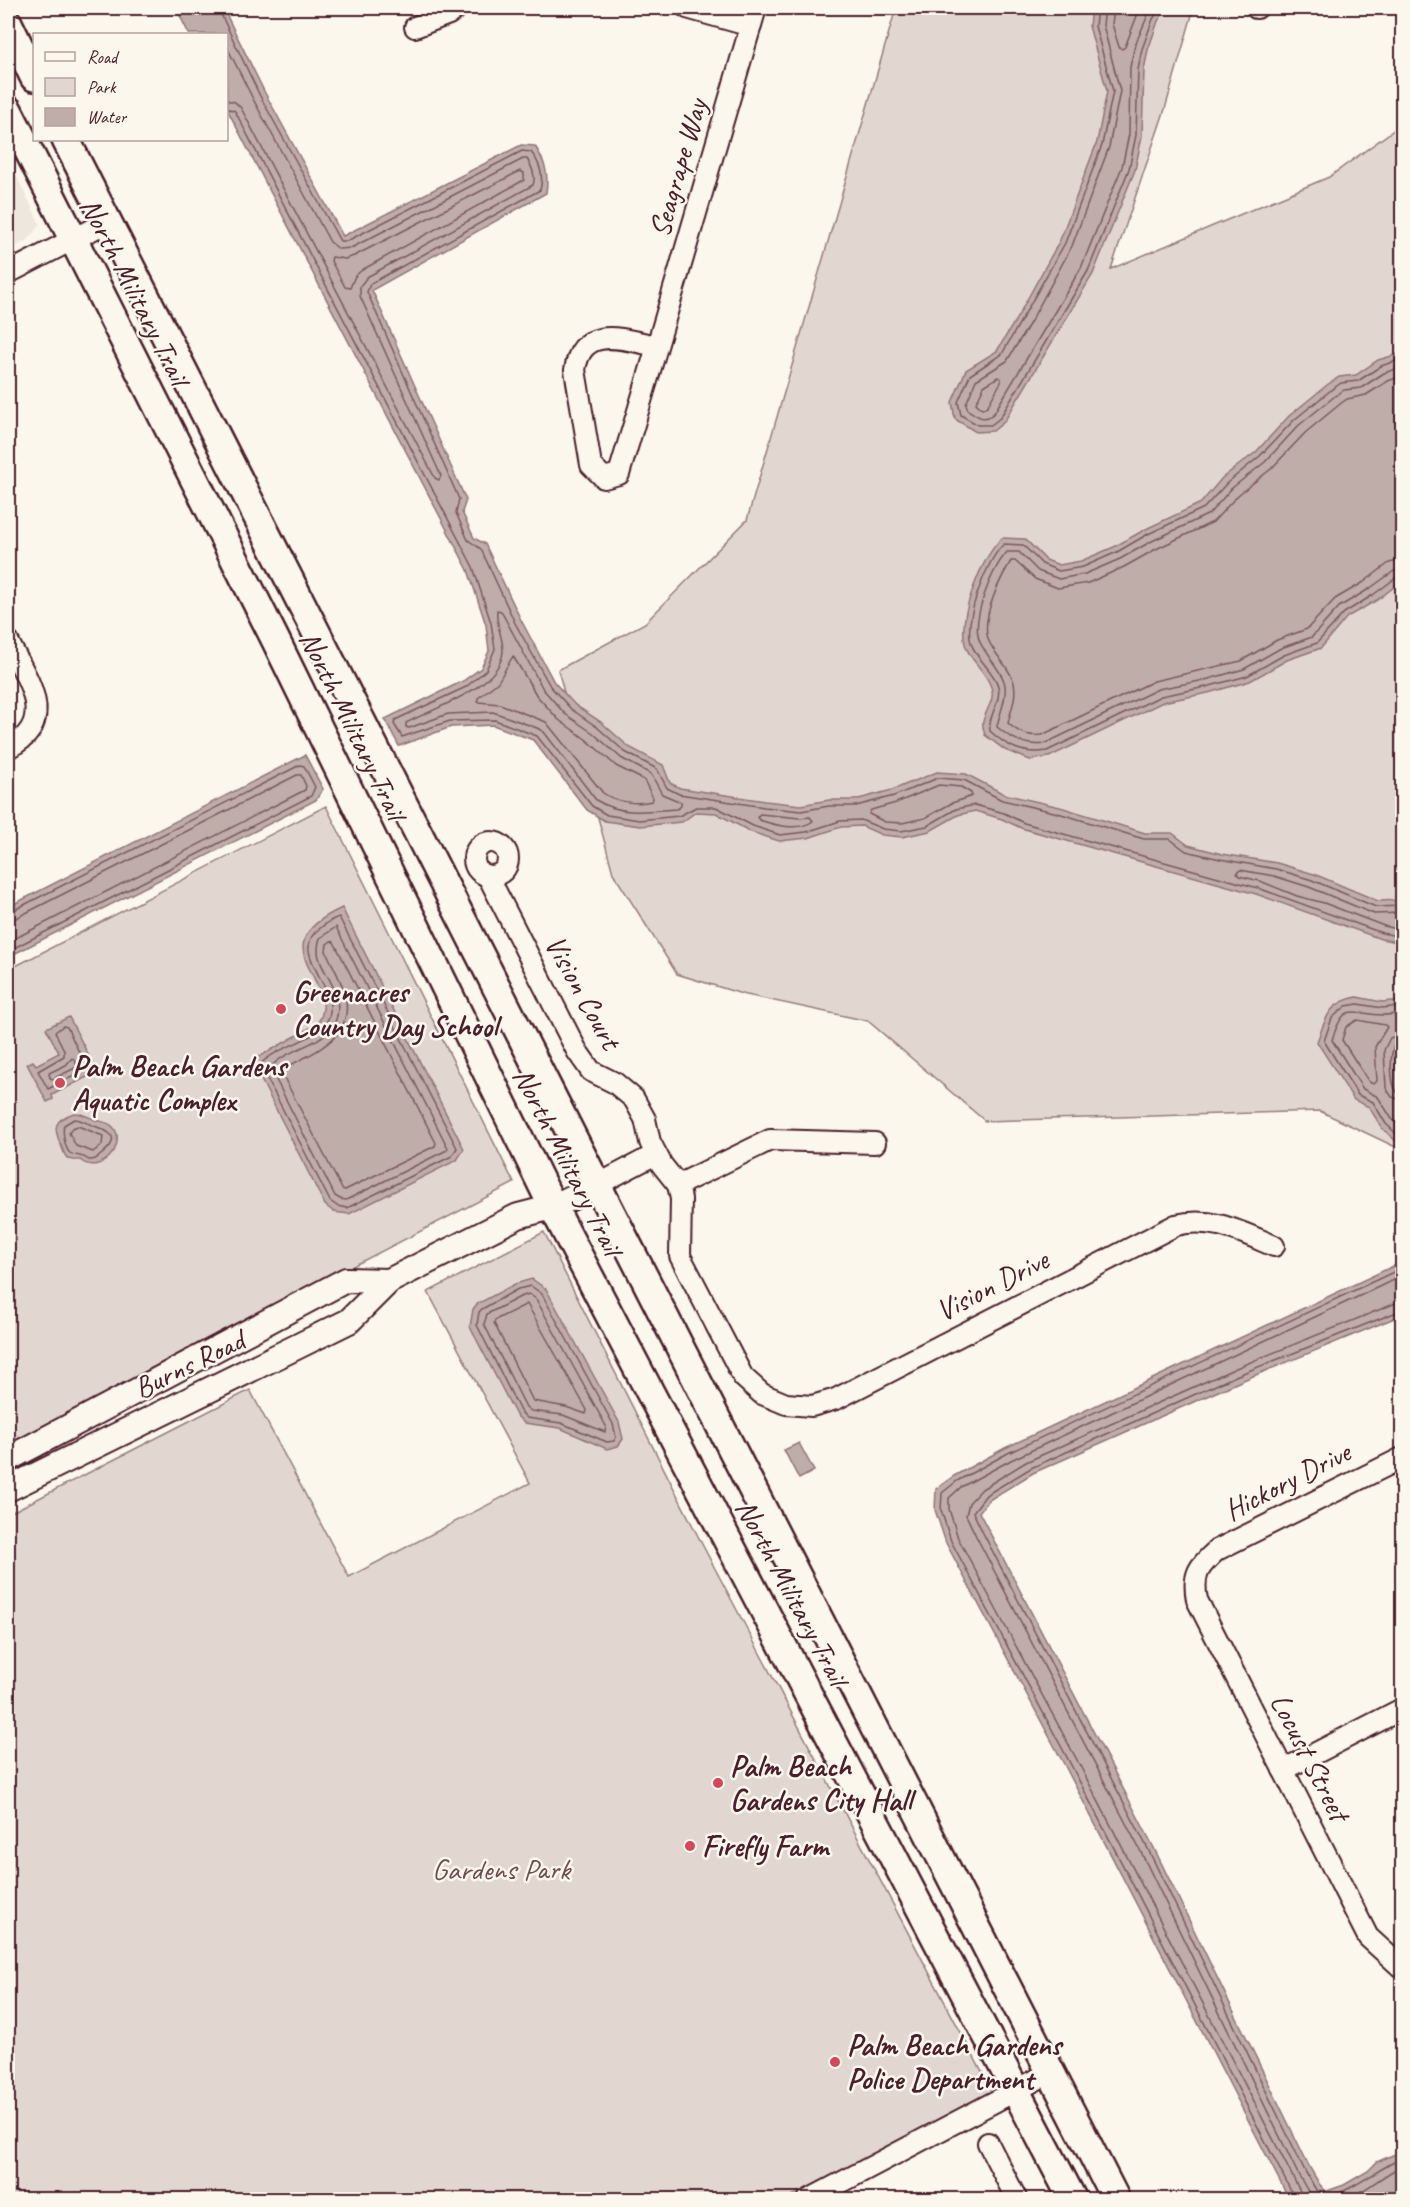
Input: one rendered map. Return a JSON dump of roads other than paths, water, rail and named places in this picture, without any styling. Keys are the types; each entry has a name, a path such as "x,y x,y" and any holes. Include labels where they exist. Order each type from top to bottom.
{"main road":[{"path":"8,23 33,75"},
{"name":"North Military Trail","path":"8,110 275,639 553,1207 1073,2199"},
{"name":"North Military Trail","path":"66,141 1116,2199"}],"street":[{"path":"415,27 449,14 457,8"},
{"path":"687,8 753,17"},
{"name":"Seagrape Way","path":"657,346 606,336 586,345 577,356 575,370 591,465 604,478 619,474 657,346 753,17"},
{"path":"8,273 107,222"},
{"path":"8,641 36,699 36,714 32,726 25,736 8,748"},
{"name":"Vision Court","path":"488,876 577,1051 591,1071 615,1083 634,1099 645,1119 650,1142 656,1154"},
{"path":"597,1185 656,1154 678,1185 770,1140 875,1143"},
{"name":"Burns Road","path":"8,1489 349,1320 388,1281 518,1216 553,1207 597,1185"},
{"name":"Vision Drive","path":"678,1185 681,1200 680,1256 743,1377 762,1394 786,1404 799,1406 824,1403 1176,1225 1188,1222 1214,1222 1274,1246"},
{"name":"Burns Road","path":"8,1459 346,1280 388,1281"},
{"name":"Hickory Drive","path":"1202,1563 1217,1550 1402,1458"},
{"name":"Locust Street","path":"1202,1563 1196,1575 1194,1587 1197,1600 1368,1937 1401,1967"},
{"path":"1283,1770 1402,1709"},
{"path":"808,2199 1051,2072"},
{"path":"988,2143 1017,2199"}],"water":[{"path":"176,8 223,8 265,93 343,236 521,145 535,146 545,168 546,193 372,290 466,500 462,512 474,538 485,544 554,682 575,705 601,722 629,747 663,765 670,783 680,788 801,805 829,800 855,800 892,790 937,772 966,774 1004,794 1060,807 1145,833 1172,833 1188,845 1222,854 1277,863 1314,874 1378,901 1402,900 1402,943 1381,939 1256,894 1021,828 1002,819 975,811 958,815 930,831 902,837 882,835 862,826 841,827 808,838 779,841 751,832 716,813 696,812 682,822 640,826 605,821 587,810 533,740 493,725 451,727 399,746 385,719 463,681 481,668 489,651 486,625 468,570 228,111 228,33 188,33"},
{"path":"1091,8 1167,8 1158,21 1144,70 1142,136 1135,170 1093,274 1004,422 993,431 976,432 955,419 952,402 966,370 997,351 1018,316 1060,240 1097,142 1107,91 1089,26"},
{"path":"1402,353 1402,581 1377,600 1347,617 1321,648 1287,660 1250,681 1208,693 1163,702 1049,757 1030,760 1005,750 985,735 983,722 992,692 989,681 967,650 964,632 965,618 973,587 987,558 1002,538 1025,539 1046,560 1059,565 1081,561 1114,547 1201,503 1222,478 1256,452 1289,416 1327,385 1339,377 1356,375 1378,360"},
{"path":"305,755 323,789 316,800 8,957 8,907"},
{"path":"342,908 464,1149 457,1160 349,1214 334,1212 325,1205 253,1064 255,1059 317,1024 323,1009 321,994 303,951 305,937 317,923"},
{"path":"1357,997 1382,1002 1402,1000 1402,1044 1397,1051 1399,1085 1402,1091 1402,1147 1382,1128 1369,1107 1354,1100 1317,1042 1326,1018 1334,1007"},
{"path":"69,1017 97,1072 52,1095 53,1099 47,1102 27,1064 33,1061 36,1065 59,1053 46,1028"},
{"path":"74,1113 113,1127 117,1134 117,1142 115,1149 104,1162 88,1164 80,1160 68,1159 65,1155 56,1129 62,1119"},
{"path":"1402,1262 1402,1315 1241,1381 1033,1473 989,1500 979,1512 1153,1846 1310,2168 1324,2192 1344,2185 1368,2171 1377,2162 1402,2151 1402,2195 1393,2199 1289,2199 1065,1766 946,1543 935,1510 936,1489 954,1476 1005,1448"},
{"path":"532,1279 546,1289 619,1422 623,1439 618,1446 607,1449 560,1428 524,1423 516,1415 470,1327 473,1309 477,1304 515,1284"},
{"path":"799,1443 814,1471 799,1479 784,1450"}],"place":[{"name":"Greenacres Country Day School","path":"281,1009"},
{"name":"Palm Beach Gardens Aquatic Complex","path":"60,1083"},
{"name":"Palm Beach Gardens City Hall","path":"718,1783"},
{"name":"Firefly Farm","path":"690,1846"},
{"name":"Palm Beach Gardens Police Department","path":"835,2062"}],"park label":[{"name":"Gardens Park","path":"501,1869"}]}
